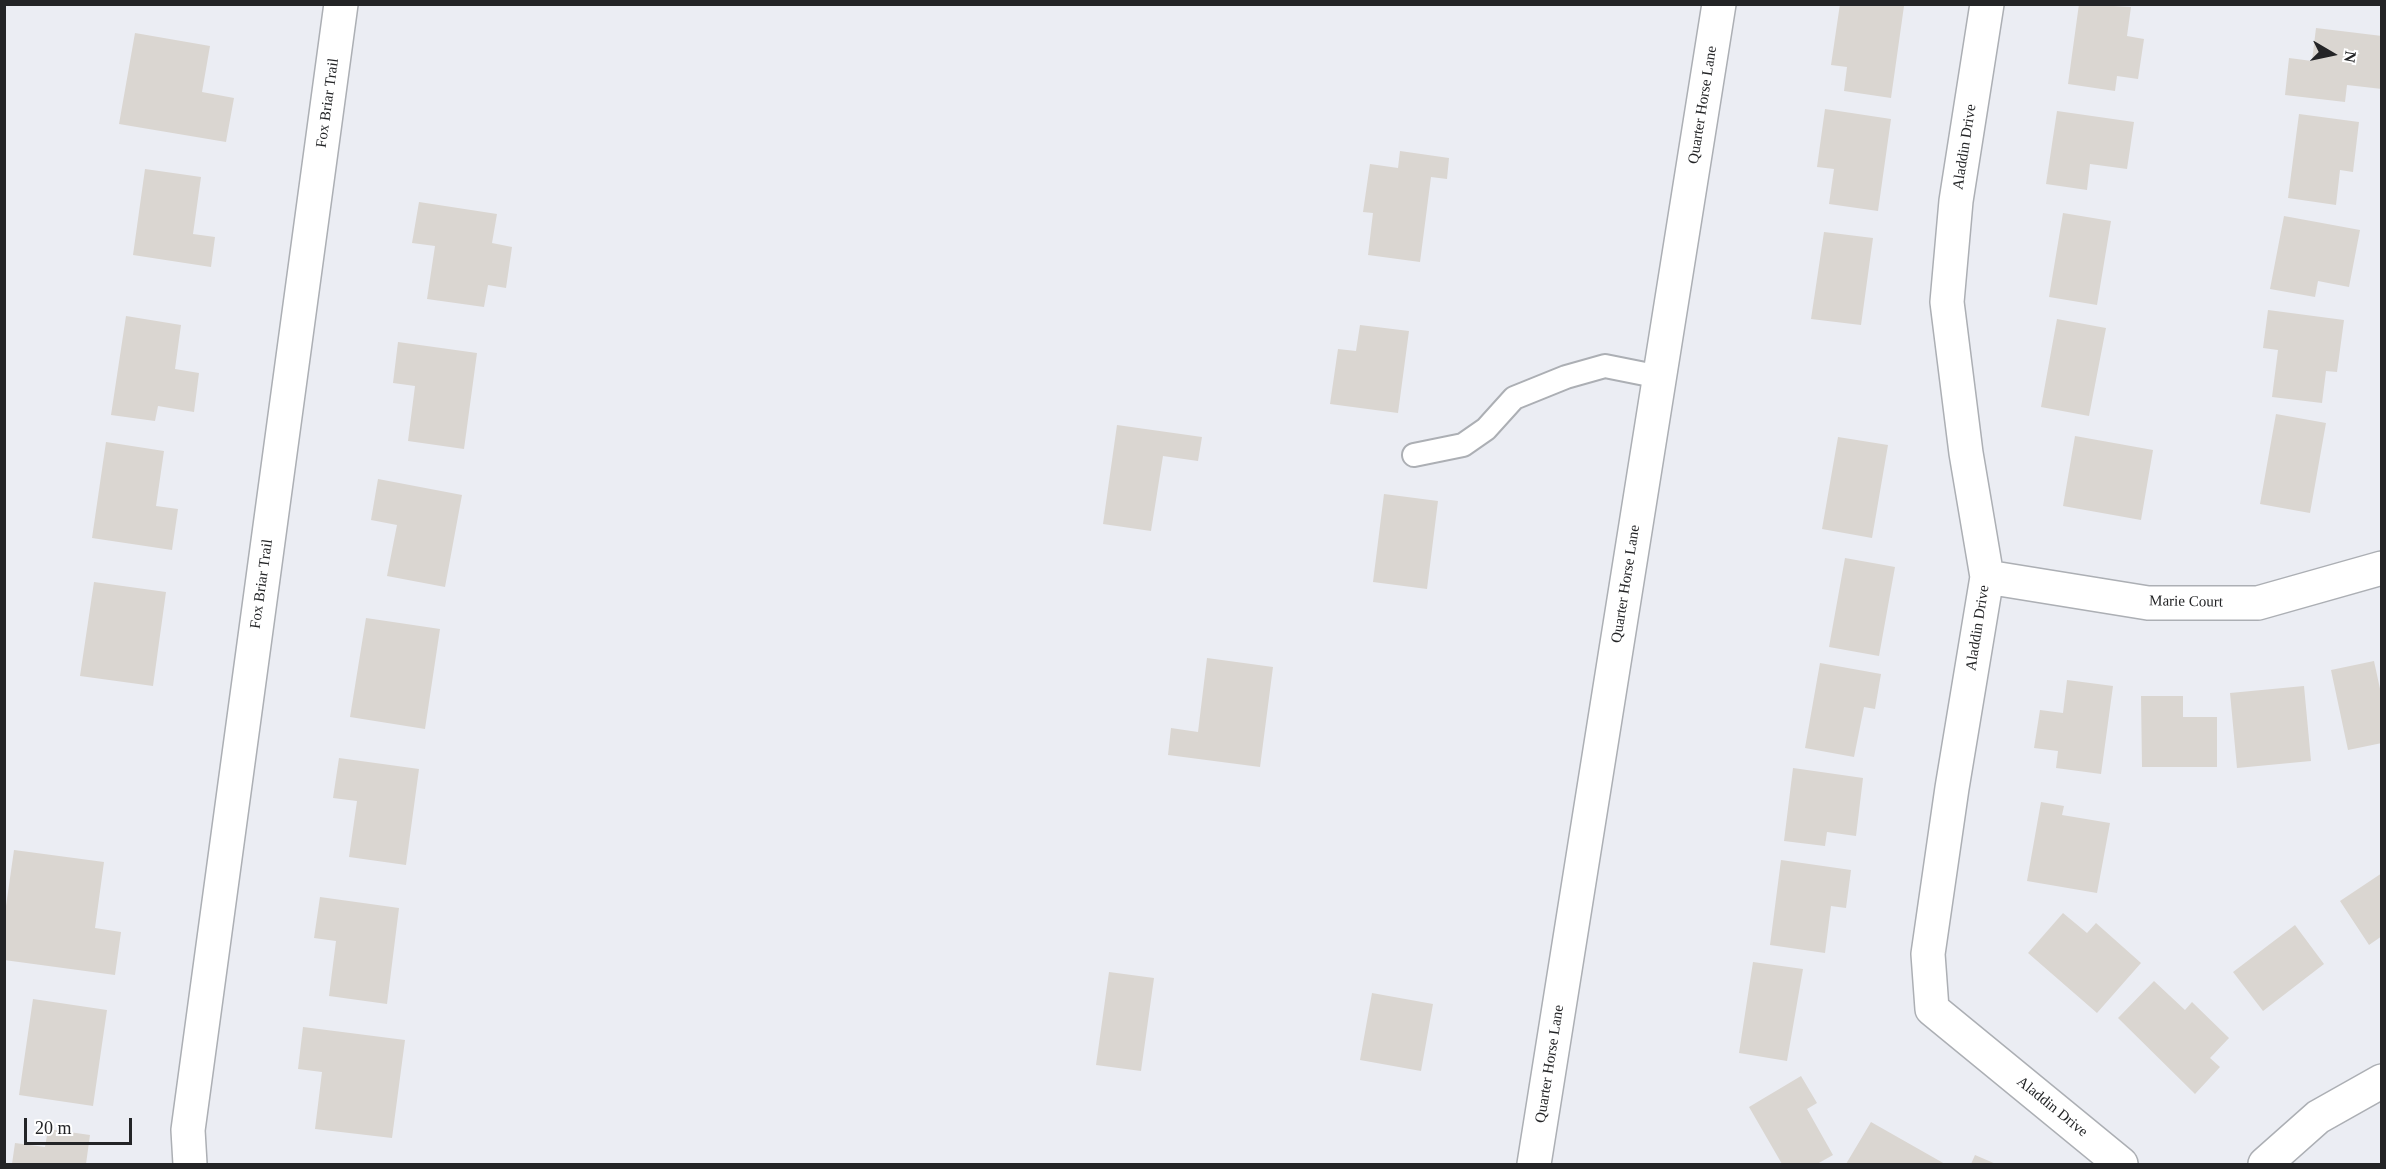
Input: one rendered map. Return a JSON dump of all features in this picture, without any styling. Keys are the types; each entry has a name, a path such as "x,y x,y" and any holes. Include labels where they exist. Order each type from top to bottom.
{"street":[{"name":"Fox Briar Trail","path":"190,1164 188,1130 341,4"},
{"name":"Quarter Horse Lane","path":"1534,1164 1719,4"},
{"name":"Aladdin Drive","path":"1987,4 1956,201 1947,302 1966,453 1987,577 1952,788 1929,954 1932,1009 2121,1164"},
{"name":"Marie Court","path":"1987,577 2148,603 2258,603 2382,568"},
{"path":"2265,1164 2318,1117 2382,1081"}],"lane":[{"path":"1414,455 1463,445 1486,429 1514,398 1566,377 1605,366 1660,377"}],"building":[{"path":"1840,4 1904,6 1891,98 1844,91 1847,67 1831,65"},
{"path":"2079,4 2131,7 2127,36 2144,39 2138,79 2117,76 2115,91 2068,84"},
{"path":"2316,28 2382,36 2382,89 2347,85 2345,102 2285,95 2289,58 2312,61"},
{"path":"135,33 210,46 202,92 234,98 226,142 119,124"},
{"path":"1825,109 1891,119 1878,211 1829,204 1834,169 1817,167"},
{"path":"2057,111 2134,122 2127,169 2090,164 2087,190 2046,184"},
{"path":"2299,114 2359,122 2353,172 2340,170 2336,205 2288,198"},
{"path":"1400,151 1449,158 1447,179 1431,177 1420,262 1368,255 1373,213 1363,212 1370,164 1398,168"},
{"path":"145,169 201,177 193,234 215,237 211,267 133,255"},
{"path":"419,202 497,214 492,243 512,247 506,288 488,285 484,307 427,299 435,246 412,243"},
{"path":"2063,213 2111,221 2097,305 2049,297"},
{"path":"2284,216 2360,230 2349,287 2318,281 2315,297 2270,289"},
{"path":"1824,232 1873,238 1861,325 1811,319"},
{"path":"2268,310 2344,320 2337,372 2326,371 2322,403 2272,397 2278,350 2263,348"},
{"path":"126,316 181,325 175,369 199,373 194,412 158,406 155,421 111,415"},
{"path":"2057,319 2106,328 2089,416 2041,407"},
{"path":"1360,325 1409,331 1398,413 1330,404 1338,349 1356,351"},
{"path":"398,342 477,353 464,449 408,441 415,386 393,383"},
{"path":"2276,414 2326,423 2310,513 2260,504"},
{"path":"1117,425 1202,437 1198,461 1163,456 1151,531 1103,524"},
{"path":"2075,436 2153,450 2141,520 2063,506"},
{"path":"1838,437 1888,445 1872,538 1822,529"},
{"path":"106,442 164,451 156,506 178,509 172,550 92,538"},
{"path":"378,479 462,495 445,587 387,576 397,525 371,520"},
{"path":"1384,494 1438,501 1427,589 1373,582"},
{"path":"1845,558 1895,567 1879,656 1829,647"},
{"path":"94,582 166,592 153,686 80,676"},
{"path":"366,618 440,629 425,729 350,717"},
{"path":"1207,658 1273,667 1260,767 1168,755 1171,728 1198,732"},
{"path":"2374,661 2382,698 2382,743 2348,750 2331,670"},
{"path":"1820,663 1881,674 1875,709 1864,707 1854,757 1805,748"},
{"path":"2067,680 2113,686 2101,774 2056,768 2058,751 2034,748 2040,710 2063,713"},
{"path":"2304,686 2311,761 2237,768 2230,693"},
{"path":"2141,696 2183,696 2183,717 2217,717 2217,767 2142,767"},
{"path":"339,758 419,769 406,865 349,857 357,801 333,798"},
{"path":"1793,768 1863,778 1856,836 1827,832 1825,846 1784,841"},
{"path":"2041,802 2064,806 2062,815 2110,823 2097,893 2027,881"},
{"path":"14,850 104,862 95,928 121,932 115,975 4,960 4,920"},
{"path":"1781,860 1851,870 1846,908 1831,906 1825,953 1770,945"},
{"path":"2382,873 2382,936 2369,945 2340,901"},
{"path":"320,897 399,908 387,1004 329,996 336,941 314,938"},
{"path":"2063,913 2087,933 2096,923 2141,963 2097,1013 2028,953"},
{"path":"2295,925 2324,964 2263,1011 2233,972"},
{"path":"1753,962 1803,969 1787,1061 1739,1053"},
{"path":"1109,972 1154,978 1141,1071 1096,1065"},
{"path":"2154,981 2185,1010 2192,1002 2229,1038 2210,1058 2220,1067 2195,1094 2118,1018"},
{"path":"1372,993 1433,1004 1421,1071 1360,1060"},
{"path":"33,999 107,1010 93,1106 19,1095"},
{"path":"303,1027 405,1040 392,1138 315,1129 322,1072 298,1069"},
{"path":"1801,1076 1817,1103 1807,1109 1833,1155 1817,1164 1782,1164 1749,1107"},
{"path":"1871,1122 1945,1164 1846,1164"},
{"path":"48,1129 90,1135 86,1164 12,1164 15,1143 45,1147"},
{"path":"1975,1155 1996,1164 1971,1164"}]}
